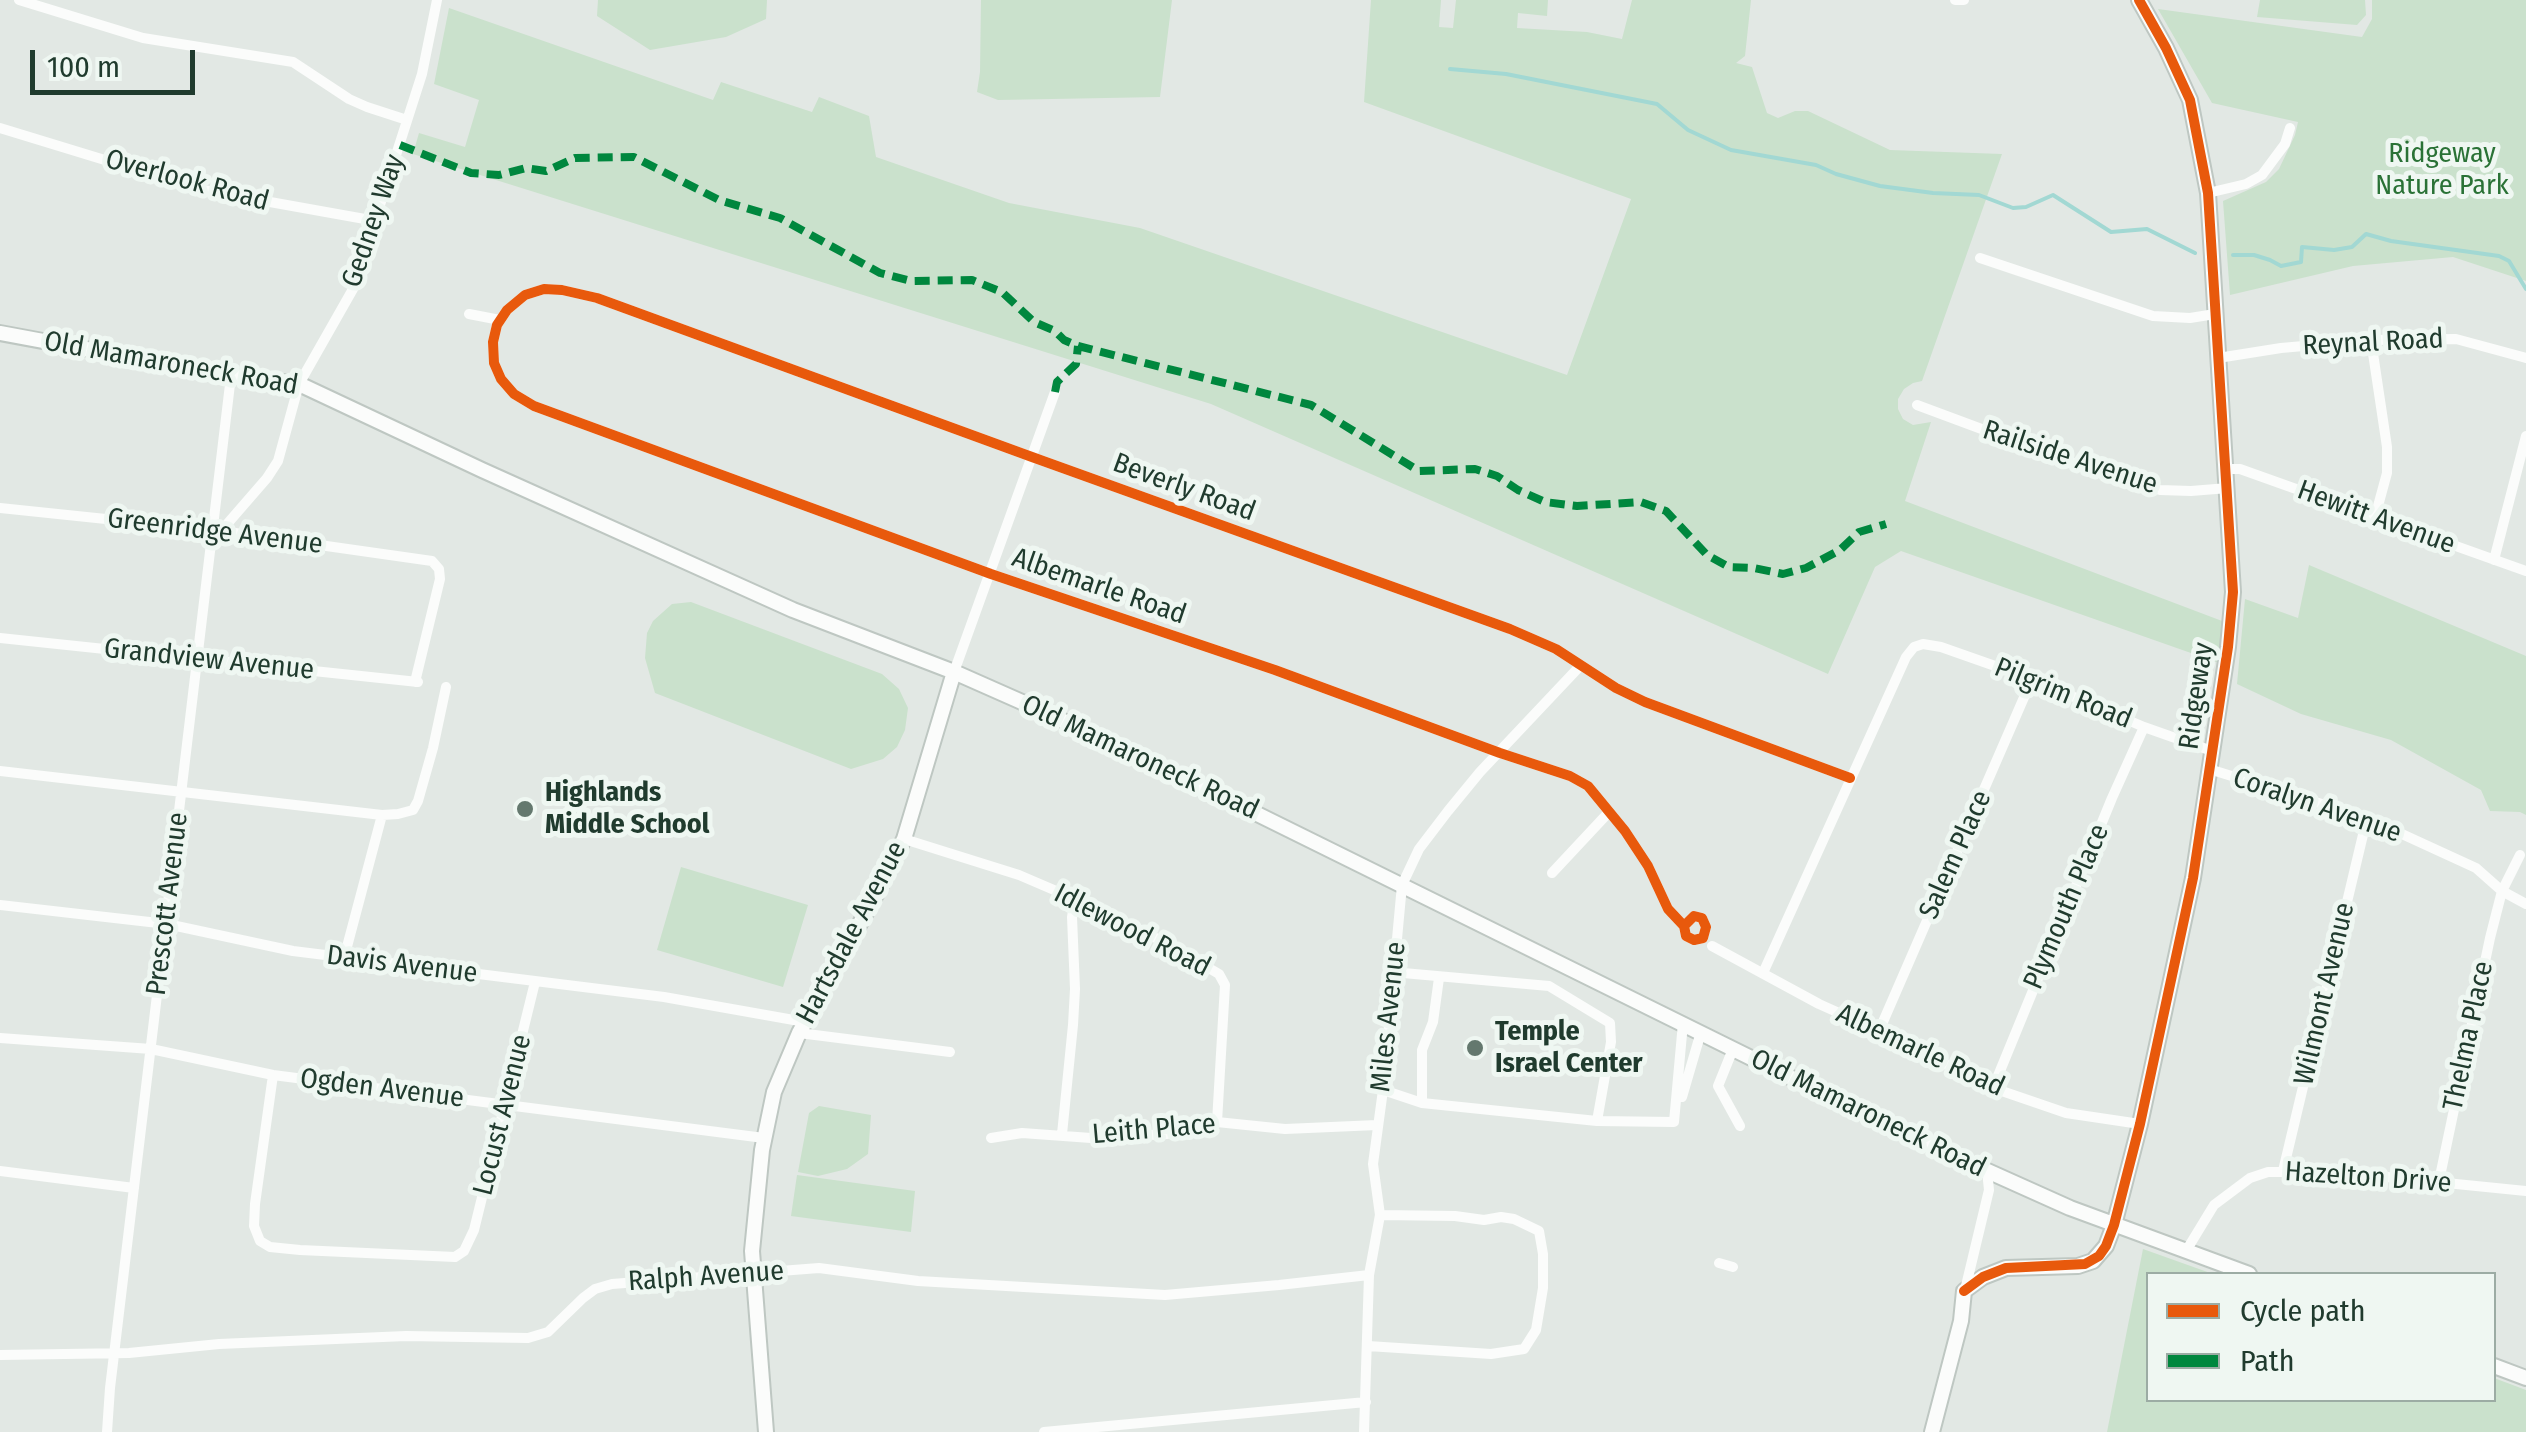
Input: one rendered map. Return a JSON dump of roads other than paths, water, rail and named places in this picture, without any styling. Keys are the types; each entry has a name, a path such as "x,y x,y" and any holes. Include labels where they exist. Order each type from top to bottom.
{"main road":[{"name":"Ridgeway","path":"1964,1291 2006,1268 2093,1262 2106,1246 2140,1124 2192,878 2228,647 2233,592 2208,193 2190,100 2139,0"},
{"name":"Old Mamaroneck Road","path":"0,333 231,376 299,384 793,610 1050,714 1905,1134 2070,1208 2244,1272"},
{"name":"Hartsdale Avenue","path":"766,1432 752,1251 764,1138 774,1092 802,1028 904,839 954,672"},
{"path":"1932,1432 1961,1321 1964,1291"},
{"path":"2496,1367 2526,1378"}],"street":[{"path":"18,0 143,38 293,62 348,99 407,120"},
{"name":"Gedney Way","path":"217,531 278,462 299,384 353,290 422,74 437,0"},
{"path":"1955,0 1964,0"},
{"name":"Overlook Road","path":"0,128 203,190 376,222"},
{"path":"2208,193 2246,184 2262,175 2285,144 2290,128"},
{"path":"1980,258 2153,316 2190,318 2215,314"},
{"name":"Beverly Road","path":"500,320 525,295 544,289 598,298 1510,629 1556,649 1645,702 1850,778"},
{"path":"469,314 500,320"},
{"name":"Albemarle Road","path":"500,320 493,342 500,379 514,394 534,406 990,574 1275,670 1570,776 1588,786 1625,831 1648,866 1668,909 1684,926"},
{"name":"Reynal Road","path":"2218,358 2370,340 2456,339 2526,358"},
{"path":"2370,340 2387,447 2387,473 2375,517"},
{"name":"Prescott Avenue","path":"107,1432 197,659 217,531 231,376"},
{"name":"Hartsdale Avenue","path":"954,672 1055,392"},
{"name":"Railside Avenue","path":"1916,405 2116,480 2160,490 2228,488"},
{"path":"2494,560 2526,436"},
{"name":"Hewitt Avenue","path":"2226,469 2240,469 2526,571"},
{"name":"Greenridge Avenue","path":"0,508 217,531 430,560 439,569 440,580 416,682"},
{"name":"Grandview Avenue","path":"0,638 416,682"},
{"name":"Pilgrim Road","path":"1850,778 1906,657 1914,646 1923,644 2032,679 2144,727 2212,750"},
{"name":"Miles Avenue","path":"1364,1432 1369,1274 1380,1216 1373,1164 1402,885 1419,848 1480,772 1581,665"},
{"name":"Salem Place","path":"1879,1031 2032,679"},
{"path":"0,771 382,815 413,810 433,748 446,687"},
{"name":"Plymouth Place","path":"1992,1088 2144,727"},
{"name":"Coralyn Avenue","path":"2209,769 2367,818 2476,868 2502,892 2526,904"},
{"path":"1763,973 1850,778"},
{"path":"1552,874 1609,812"},
{"path":"344,958 382,815"},
{"name":"Wilmont Avenue","path":"2283,1171 2367,818"},
{"name":"Idlewood Road","path":"904,839 1019,875 1074,898 1219,974 1225,985 1217,1122"},
{"name":"Thelma Place","path":"2439,1181 2502,892 2520,855"},
{"path":"1062,1134 1074,1007 1074,898"},
{"name":"Davis Avenue","path":"0,905 167,924 293,951 664,997 802,1028 950,1052"},
{"name":"Albemarle Road","path":"1712,946 1819,1004 1992,1088 2066,1113 2140,1124"},
{"path":"1392,972 1549,986 1610,1023 1611,1042 1597,1121"},
{"path":"1422,1103 1422,1050 1433,1022 1440,978"},
{"name":"Locust Avenue","path":"273,1075 255,1204 254,1226 260,1241 300,1250 455,1257 464,1252 474,1230 535,982"},
{"path":"1674,1122 1683,1023"},
{"path":"1674,1122 1700,1032"},
{"name":"Ogden Avenue","path":"0,1038 151,1049 273,1075 764,1138"},
{"path":"1733,1049 1718,1086 1740,1126"},
{"path":"1383,1090 1422,1103 1597,1121 1674,1122"},
{"name":"Leith Place","path":"991,1138 1022,1133 1091,1138 1167,1134 1217,1122 1284,1129 1377,1126"},
{"path":"1964,1291 1989,1190 1987,1170"},
{"path":"0,1171 134,1188"},
{"name":"Hazelton Drive","path":"2186,1251 2203,1222 2228,1193 2250,1178 2283,1171 2337,1172 2526,1191"},
{"path":"1368,1346 1491,1354 1524,1350 1536,1330 1543,1288 1539,1231 1514,1219 1380,1216"},
{"path":"1718,1264 1733,1266"},
{"name":"Ralph Avenue","path":"0,1355 114,1353 406,1336 528,1338 548,1332 595,1289 612,1284 819,1268 918,1281 1166,1294 1369,1274"},
{"path":"1044,1432 1366,1402"}],"waterway":[{"path":"1450,69 1506,74 1657,104 1688,130 1731,150 1816,165 1880,186 1979,195 2013,208 2026,207 2053,195 2111,232 2147,229 2195,253"},
{"path":"2233,255 2254,255 2281,266 2301,262 2302,247 2352,247 2366,234 2499,256 2509,261 2526,289"}],"place":[{"name":"Highlands Middle School","path":"525,809"},
{"name":"Temple Israel Center","path":"1475,1048"}],"park label":[{"name":"Ridgeway Nature Park","path":"2442,170"}]}
